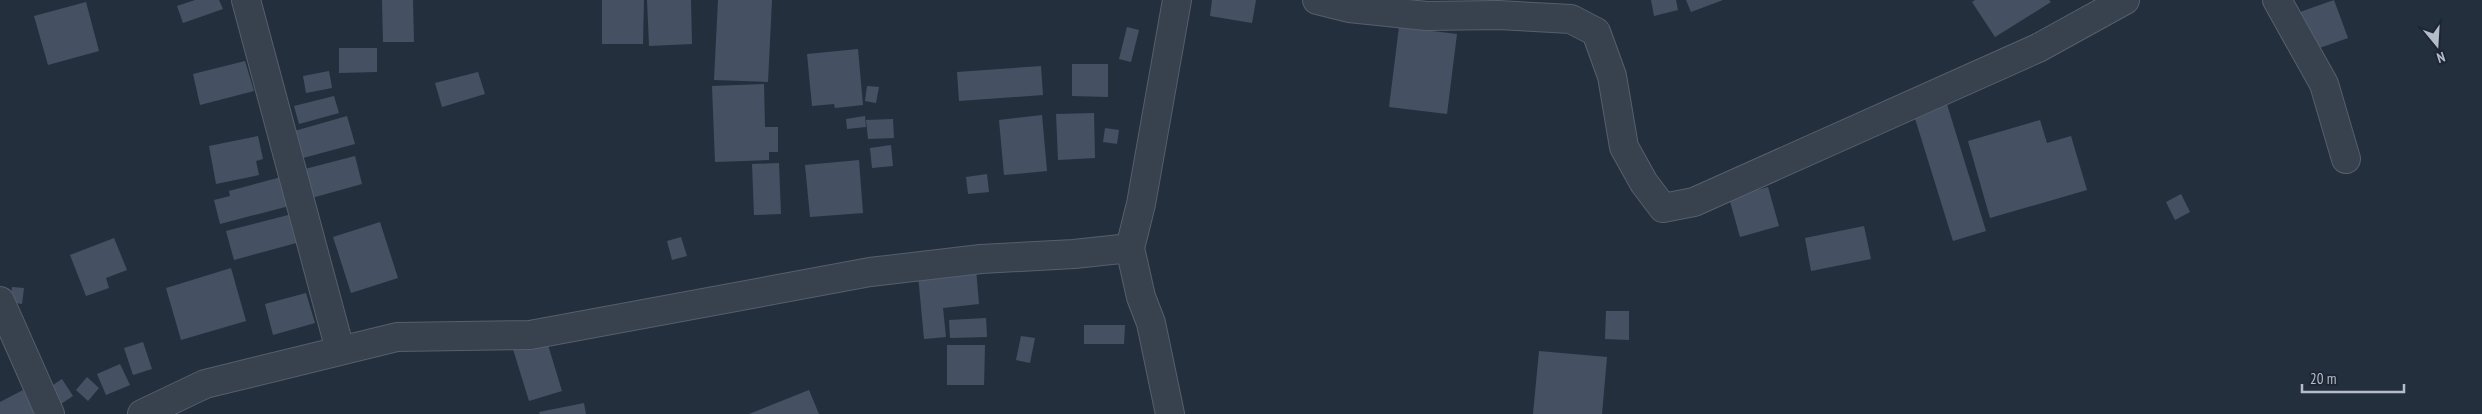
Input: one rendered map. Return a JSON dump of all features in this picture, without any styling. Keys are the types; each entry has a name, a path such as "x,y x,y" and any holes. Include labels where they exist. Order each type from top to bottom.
{"street":[{"path":"246,0 340,350"},
{"path":"1170,414 1151,323 1141,297 1130,248 1141,204 1177,0"},
{"path":"1317,0 1349,8 1427,16 1498,15 1571,18 1596,32 1612,76 1624,148 1644,183 1663,208 1694,202 1941,92 2038,48 2125,0"},
{"path":"2277,0 2324,84 2346,159"},
{"path":"142,414 205,384 397,337 530,335 870,272 981,259 1074,254 1130,248"},
{"path":"0,301 50,414"}],"building":[{"path":"195,0 219,0 223,9 183,23 177,6"},
{"path":"382,0 413,0 414,42 383,42"},
{"path":"602,0 644,0 643,44 602,44"},
{"path":"647,0 691,0 692,44 649,46"},
{"path":"718,0 772,0 768,82 714,80"},
{"path":"1212,0 1256,0 1252,23 1210,16"},
{"path":"1651,0 1676,0 1678,10 1654,16"},
{"path":"1686,0 1723,0 1691,12"},
{"path":"1975,0 2049,0 2051,2 1995,37 1972,2"},
{"path":"2334,0 2348,38 2311,51 2297,13"},
{"path":"86,2 99,51 48,65 34,16"},
{"path":"1127,27 1139,30 1131,62 1119,59"},
{"path":"1399,27 1457,34 1447,114 1389,107"},
{"path":"339,48 377,48 377,72 339,73"},
{"path":"858,49 863,105 835,108 834,104 812,106 807,54"},
{"path":"245,61 254,91 200,105 193,74"},
{"path":"1072,64 1108,64 1108,97 1072,96"},
{"path":"1041,66 1043,95 959,101 957,72"},
{"path":"329,71 332,88 306,93 303,76"},
{"path":"478,72 485,94 442,107 435,83"},
{"path":"764,84 765,127 778,127 778,152 769,152 769,160 715,162 712,86"},
{"path":"867,86 879,87 876,103 865,101"},
{"path":"334,96 339,113 299,124 294,106"},
{"path":"1946,101 1986,231 1953,241 1913,112"},
{"path":"1094,113 1095,158 1058,160 1056,114"},
{"path":"1042,115 1047,171 1004,175 999,120"},
{"path":"347,116 355,144 292,161 284,134"},
{"path":"865,116 866,127 847,129 846,119"},
{"path":"893,119 894,138 868,139 866,120"},
{"path":"2040,120 2047,143 2071,136 2087,190 1990,218 1968,141"},
{"path":"1105,128 1119,130 1117,144 1103,142"},
{"path":"258,136 263,159 256,161 259,175 216,184 209,146"},
{"path":"891,145 893,166 872,168 870,148"},
{"path":"355,156 362,184 308,199 301,170"},
{"path":"859,160 863,213 810,217 805,165"},
{"path":"779,163 781,214 754,215 752,164"},
{"path":"987,174 989,192 968,194 966,177"},
{"path":"281,177 289,206 220,224 214,200 230,196 229,191"},
{"path":"1768,187 1779,226 1740,237 1729,198"},
{"path":"2181,194 2190,212 2175,220 2166,202"},
{"path":"292,214 300,242 234,260 226,231"},
{"path":"380,222 398,278 351,293 333,237"},
{"path":"1864,226 1871,259 1811,271 1805,238"},
{"path":"681,237 687,256 672,260 667,241"},
{"path":"114,238 127,270 106,278 109,288 86,296 70,255"},
{"path":"231,268 246,321 181,340 166,288"},
{"path":"976,269 979,304 943,308 946,337 924,339 918,275"},
{"path":"12,287 24,288 22,304 10,302"},
{"path":"306,293 315,323 273,335 265,304"},
{"path":"1606,311 1629,311 1629,340 1605,339"},
{"path":"986,318 987,337 950,338 949,320"},
{"path":"1084,325 1125,325 1124,344 1084,344"},
{"path":"545,335 562,391 529,401 512,346"},
{"path":"1021,336 1035,338 1030,363 1016,360"},
{"path":"143,342 152,369 133,375 124,348"},
{"path":"947,345 985,345 984,385 947,385"},
{"path":"1539,351 1607,357 1602,414 1533,414"},
{"path":"120,364 130,385 106,395 97,374"},
{"path":"87,377 99,388 88,401 76,390"},
{"path":"62,379 73,396 61,404 50,387"},
{"path":"23,390 35,414 0,414 0,402"},
{"path":"809,390 819,414 749,414"},
{"path":"584,403 586,414 540,414 539,412"}]}
